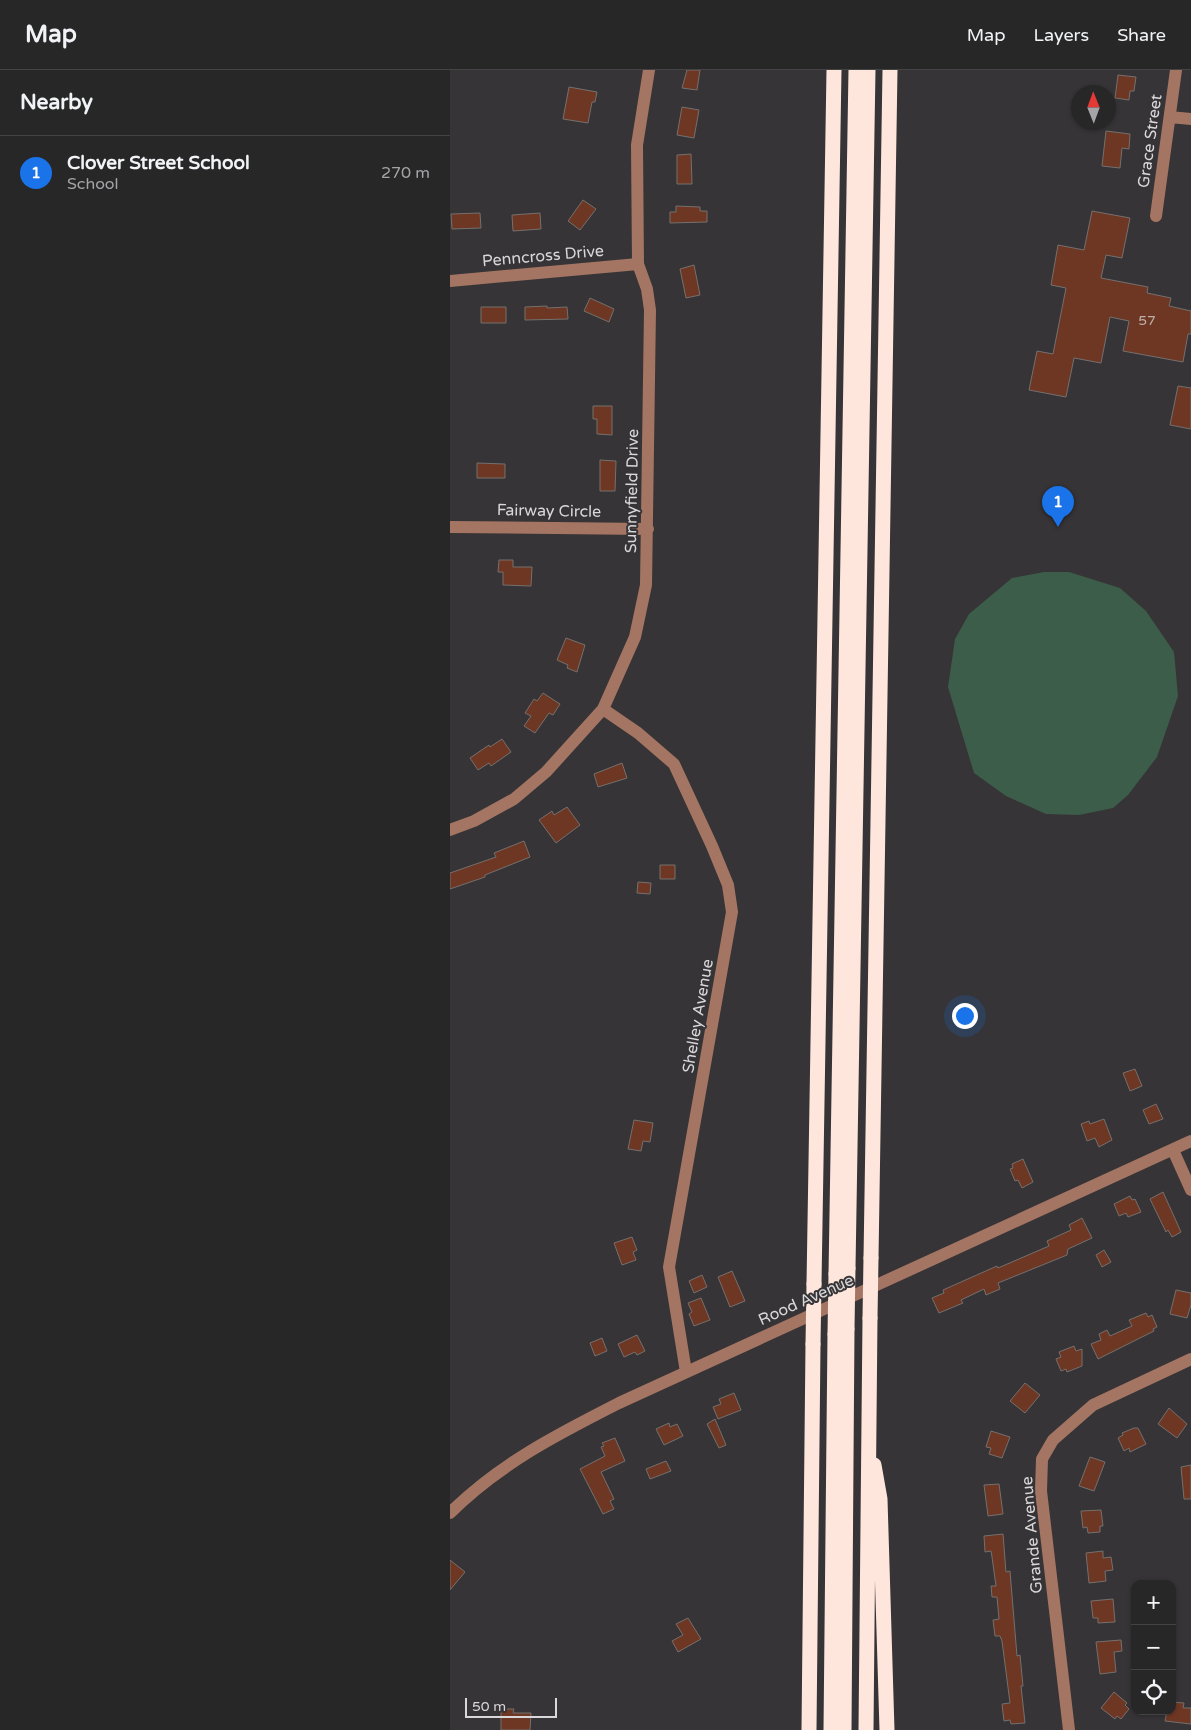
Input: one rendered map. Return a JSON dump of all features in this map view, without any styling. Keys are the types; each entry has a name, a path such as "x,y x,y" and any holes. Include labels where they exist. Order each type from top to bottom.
{"highway":[{"path":"809,1730 813,1344 834,70"},
{"path":"842,1271 856,70"},
{"path":"831,1730 868,70"},
{"path":"866,1730 868,1445 890,70"},
{"path":"841,1331 844,1730"},
{"path":"868,1445 876,1474 880,1499 887,1730"}],"street":[{"name":"Sunnyfield Drive","path":"450,830 474,821 514,799 546,772 603,709 635,637 646,585 648,529 650,310 647,288 638,264 637,145 649,70"},
{"name":"Grace Street","path":"1156,216 1176,70"},
{"path":"1170,117 1191,119"},
{"name":"Penncross Drive","path":"450,280 638,264"},
{"name":"Fairway Circle","path":"450,527 648,529"},
{"name":"Shelley Avenue","path":"603,709 638,733 674,764 716,854 728,885 732,912 669,1267 686,1372"},
{"name":"Rood Avenue","path":"450,1513 483,1483 536,1445 618,1403 1191,1141"},
{"path":"1173,1150 1191,1190"},
{"name":"Grande Avenue","path":"1069,1730 1041,1491 1042,1459 1053,1440 1093,1405 1191,1359"}],"green space":[{"path":"1044,572 1069,572 1120,588 1146,611 1174,652 1178,696 1157,757 1128,795 1113,808 1079,815 1046,814 1006,796 974,773 948,687 955,639 969,614 1012,578"}],"building":[{"path":"687,70 700,70 697,90 682,88"},
{"path":"1118,75 1136,77 1134,91 1130,91 1129,100 1116,98"},
{"path":"569,87 597,92 595,102 592,102 588,123 563,119"},
{"path":"682,107 699,110 694,138 677,135"},
{"path":"1106,131 1130,134 1129,149 1122,148 1120,168 1102,166"},
{"path":"691,154 692,184 677,184 677,155"},
{"path":"583,200 596,209 580,230 568,221"},
{"path":"676,206 700,207 700,211 707,211 707,222 670,223 670,212 676,212"},
{"path":"1092,211 1130,218 1122,258 1106,255 1101,278 1148,287 1147,293 1171,298 1169,306 1191,311 1191,334 1188,334 1183,362 1123,351 1129,321 1110,317 1101,363 1074,358 1066,397 1029,390 1037,351 1053,354 1066,288 1051,285 1058,245 1084,250"},
{"path":"480,213 481,228 452,229 451,214"},
{"path":"540,213 541,229 513,231 512,215"},
{"path":"694,265 700,295 686,298 680,269"},
{"path":"590,298 614,309 609,322 584,311"},
{"path":"547,306 547,308 567,307 568,319 525,320 525,307"},
{"path":"481,307 506,307 506,323 481,323"},
{"path":"1178,386 1191,388 1191,429 1170,425"},
{"path":"593,406 612,406 612,435 597,434 597,419 593,419"},
{"path":"600,460 616,461 615,491 600,491"},
{"path":"477,463 505,464 505,478 477,478"},
{"path":"499,560 513,560 513,567 532,567 531,586 503,585 503,572 498,572"},
{"path":"566,638 585,645 577,672 567,668 568,665 557,660"},
{"path":"543,693 560,704 553,715 549,713 535,733 524,726 531,716 525,713 534,699 537,701"},
{"path":"502,739 511,752 491,766 489,763 478,770 470,758"},
{"path":"622,763 627,778 598,787 594,774"},
{"path":"567,807 580,825 556,843 539,820 552,811 554,815"},
{"path":"524,841 530,857 485,875 485,877 450,889 450,873 496,857 494,853"},
{"path":"660,865 675,865 675,879 660,879"},
{"path":"638,882 651,883 650,894 637,893"},
{"path":"1135,1069 1142,1086 1130,1091 1123,1073"},
{"path":"1156,1104 1163,1119 1149,1124 1143,1110"},
{"path":"1104,1119 1112,1140 1099,1147 1095,1138 1087,1141 1081,1124 1089,1121 1090,1124"},
{"path":"634,1120 653,1123 650,1142 643,1141 641,1151 628,1149"},
{"path":"1023,1159 1033,1182 1022,1188 1018,1180 1015,1181 1010,1169 1013,1168 1012,1164"},
{"path":"1163,1192 1181,1232 1172,1237 1168,1230 1166,1232 1150,1199"},
{"path":"1130,1196 1132,1200 1135,1199 1141,1212 1128,1217 1126,1213 1119,1216 1114,1204"},
{"path":"1082,1218 1092,1238 1068,1249 1067,1255 998,1283 1000,1289 986,1295 984,1289 961,1300 963,1303 939,1313 932,1298 944,1293 943,1290 1049,1246 1047,1241 1071,1230 1069,1225"},
{"path":"632,1237 637,1250 633,1252 636,1260 622,1265 614,1243"},
{"path":"1104,1250 1111,1262 1102,1267 1096,1255"},
{"path":"732,1271 745,1301 730,1307 718,1277"},
{"path":"702,1275 707,1287 694,1293 689,1281"},
{"path":"1176,1290 1191,1293 1191,1305 1187,1318 1170,1314"},
{"path":"701,1298 710,1320 694,1326 689,1314 692,1312 688,1303"},
{"path":"1146,1313 1148,1317 1152,1315 1157,1327 1153,1329 1154,1331 1098,1359 1091,1344 1101,1340 1099,1334 1107,1330 1110,1336 1132,1326 1129,1320"},
{"path":"637,1335 645,1351 637,1355 635,1352 624,1357 618,1344"},
{"path":"602,1338 607,1351 595,1356 590,1343"},
{"path":"1074,1346 1076,1351 1082,1349 1082,1366 1067,1372 1066,1369 1061,1371 1056,1359 1061,1357 1059,1352"},
{"path":"1025,1383 1040,1395 1025,1413 1010,1401"},
{"path":"734,1393 741,1410 718,1419 713,1407 721,1404 719,1399"},
{"path":"1169,1408 1187,1424 1177,1438 1158,1424"},
{"path":"715,1419 726,1445 719,1448 707,1424"},
{"path":"669,1423 670,1427 677,1424 683,1436 664,1445 656,1429"},
{"path":"1138,1428 1146,1444 1130,1452 1129,1448 1124,1451 1118,1438 1123,1435 1122,1433"},
{"path":"991,1431 1010,1437 1002,1458 989,1454 991,1448 986,1447"},
{"path":"615,1438 625,1461 601,1472 614,1499 610,1501 614,1509 603,1514 580,1469 605,1456 601,1447 604,1446 602,1443"},
{"path":"1090,1457 1105,1462 1094,1491 1079,1486"},
{"path":"666,1461 671,1471 650,1479 646,1469"},
{"path":"1191,1465 1191,1499 1184,1499 1181,1467"},
{"path":"999,1484 1003,1514 988,1516 984,1485"},
{"path":"1101,1510 1103,1526 1100,1526 1100,1532 1088,1533 1087,1527 1083,1528 1081,1511"},
{"path":"1003,1534 1006,1572 1010,1571 1017,1656 1020,1655 1025,1723 1011,1724 1010,1720 1004,1721 1002,1704 1010,1703 1002,1641 1000,1636 995,1636 993,1620 999,1619 997,1597 992,1597 991,1586 996,1586 992,1557 991,1551 985,1552 984,1536"},
{"path":"1103,1551 1103,1558 1111,1557 1113,1570 1105,1571 1106,1581 1089,1583 1086,1553"},
{"path":"450,1560 465,1572 450,1590"},
{"path":"1113,1599 1115,1622 1098,1623 1098,1618 1093,1618 1091,1601"},
{"path":"688,1618 701,1639 678,1652 672,1641 683,1635 676,1624"},
{"path":"1121,1640 1122,1651 1114,1652 1116,1672 1100,1674 1096,1642"},
{"path":"1114,1692 1127,1703 1125,1705 1129,1709 1121,1719 1117,1716 1115,1719 1101,1708"},
{"path":"1176,1702 1184,1703 1183,1708 1191,1708 1191,1724 1165,1721 1166,1715 1176,1715"},
{"path":"501,1709 514,1709 513,1713 531,1713 530,1730 501,1730"}],"place":[{"name":"Clover Street School","path":"1058,527"}]}
